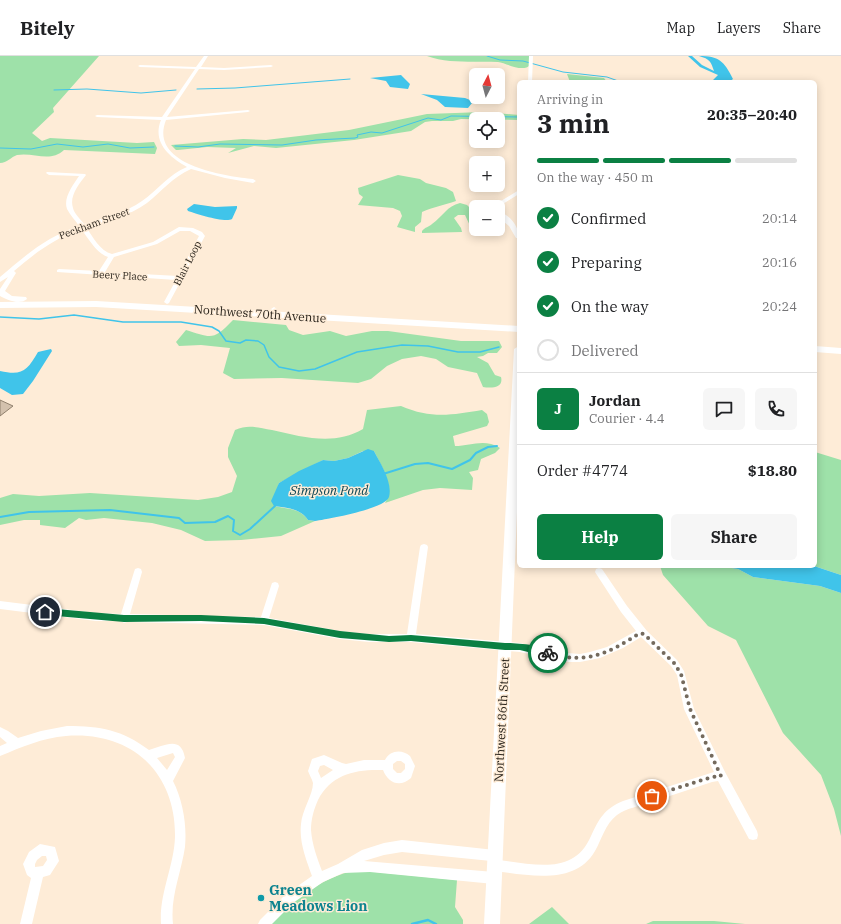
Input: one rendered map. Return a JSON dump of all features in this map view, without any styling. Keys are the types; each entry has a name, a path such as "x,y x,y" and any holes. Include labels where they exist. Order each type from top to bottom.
{"main road":[{"path":"505,219 512,225 517,233"},
{"name":"Northwest 70th Avenue","path":"1,293 12,299 110,299 167,302 273,312 517,329"},
{"name":"Northwest 70th Avenue","path":"0,305 96,304 517,324"},
{"path":"817,343 841,344"},
{"path":"817,349 841,351"},
{"name":"Northwest 86th Street","path":"492,924 517,392"}],"street":[{"path":"206,56 164,119 161,130 163,144 170,154 190,167 223,177 253,181"},
{"path":"530,80 531,56"},
{"path":"140,66 235,68 271,66"},
{"path":"97,116 164,119 248,111"},
{"name":"Peckham Street","path":"1,293 18,266 28,254 40,246 64,233 115,217 136,208 158,193 171,177 190,167"},
{"path":"49,173 83,175 72,191 69,204 73,215 99,248 105,254 112,256 100,274"},
{"path":"505,200 517,193"},
{"name":"Blair Loop","path":"112,256 156,243 179,229 191,229 200,233 202,236 167,302"},
{"name":"Peckham Street","path":"0,280 18,266"},
{"name":"Beery Place","path":"59,271 180,278"},
{"path":"411,638 424,547"},
{"path":"124,618 138,572"},
{"path":"599,572 624,609 644,634 674,663 681,674 690,709 721,776 753,835"},
{"path":"264,621 275,586"},
{"path":"0,605 50,612 124,618 201,618 264,621 340,635 389,639 411,638 505,647 532,648 556,656 578,658 597,656 617,647 640,633 644,634"},
{"path":"0,751 46,734 84,730 110,735 133,744 150,755 168,779 177,805 180,837 178,856 167,905 167,924"},
{"path":"0,732 5,733 10,739 18,744"},
{"path":"150,755 161,753 168,748 175,748 178,751 180,758 168,779"},
{"path":"319,878 310,854 306,827 306,816 318,782 313,771 316,763 324,759 328,760 337,767 346,769"},
{"path":"316,790 330,778 346,769 363,765 388,765"},
{"path":"342,868 370,866 495,866 553,871 576,866 590,853 602,824 610,813 638,801 712,777 721,776"},
{"path":"264,924 289,899 319,878 342,868 362,856 384,849 402,846 495,866"},
{"path":"26,924 38,874"}],"green space":[{"path":"0,56 99,56 53,108 54,112 32,133 42,141 50,138 137,143 154,142 157,148 155,154 64,150 59,154 47,157 23,154 17,155 5,162 0,163"},
{"path":"427,56 529,56 530,65 519,68 498,62 462,62 435,59"},
{"path":"567,74 604,78 606,80 593,80 569,80"},
{"path":"469,112 469,119 425,122 411,131 354,140 276,148 254,146 228,153 236,148 207,147 176,150 171,145 243,139 266,140 349,130 427,114"},
{"path":"505,114 517,115 517,120 505,120"},
{"path":"398,175 420,179 426,183 446,188 453,192 456,201 422,212 421,222 415,227 415,232 397,227 402,216 400,211 393,208 358,205 363,197 359,194 358,188"},
{"path":"460,203 469,207 469,224 465,215 458,215 454,218 462,232 422,233 423,230 456,204"},
{"path":"233,320 286,325 289,330 303,335 330,331 346,336 372,331 388,331 461,341 499,341 502,347 497,353 488,353 477,357 488,363 495,375 501,377 501,381 496,387 483,387 477,373 448,367 436,359 421,356 402,359 387,366 371,379 358,383 282,378 234,379 223,373 230,348 201,345 179,346 176,342 186,330 207,336 216,335"},
{"path":"401,406 422,413 442,415 482,410 487,414 489,422 487,426 453,436 455,446 488,443 500,448 495,453 481,459 478,470 469,472 473,478 472,490 440,488 423,490 385,503 389,490 386,477 374,451 363,451 348,458 334,461 323,460 279,483 274,506 297,511 308,520 315,521 281,536 241,540 205,541 181,530 152,523 104,518 86,520 79,518 65,528 40,525 40,520 24,520 0,525 0,498 13,494 39,496 90,493 198,500 218,497 232,492 237,476 228,457 228,448 235,430 245,427 254,427 307,437 330,439 352,434 363,429 367,410"},
{"path":"817,453 841,460 841,575 817,567"},
{"path":"661,568 732,568 738,569 753,577 820,586 841,593 841,836 834,809 821,775 783,733 736,640 708,626 663,575"},
{"path":"355,870 457,880 455,907 463,920 463,924 268,924 297,898 319,884 331,878"},
{"path":"552,907 569,924 529,924"},
{"path":"653,921 714,921 745,924 646,924"}],"water":[{"path":"688,56 692,56 702,65 714,71 710,61 699,56 711,57 720,61 727,68 733,79 713,80 718,75 700,67"},
{"path":"401,75 410,84 408,89 390,87 386,81 370,78"},
{"path":"421,94 465,98 469,100 469,104 471,104 468,108 445,107 437,100"},
{"path":"194,204 215,207 237,206 237,208 232,219 223,220 188,211 187,209"},
{"path":"51,349 52,351 23,394 12,395 0,388 0,371 14,373 19,372 31,364 38,352"},
{"name":"Simpson Pond","path":"368,449 374,451 388,479 390,491 389,497 378,506 355,513 315,521 308,520 301,513 293,509 274,506 271,501 279,483 299,471 323,460 334,461 348,458"},
{"path":"817,567 841,575 841,593 820,586 753,577 738,569 732,568"}],"building":[{"path":"0,400 13,406 0,416"}],"waterway":[{"path":"487,56 500,60 523,61 563,72 607,77 615,80"},
{"path":"197,89 235,88 350,79"},
{"path":"54,90 87,89 141,93 176,90"},
{"path":"175,146 198,147 220,144 282,145 316,140 355,138 358,137 357,135 371,132 382,133 428,118 441,120 451,116 517,117"},
{"path":"0,148 31,149 57,144 83,147 108,144 130,148 154,147"},
{"path":"0,317 39,319 74,315 123,322 181,322 212,327 219,331 226,341 240,343 246,340 258,341 264,345 269,357 279,367 299,371 315,369 357,352 402,345 428,346 458,352 480,352 499,347"},
{"path":"383,474 415,464 428,463 452,469 470,460 476,453 488,447 497,446"},
{"path":"0,517 29,512 110,510 179,518 185,523 215,522 228,516 234,520 233,531 240,535 250,529 275,506"},
{"path":"412,924 428,920 436,924"}],"way so far":[{"path":"548,653 556,656 578,658 597,656 617,647 640,633 644,634 674,663 681,674 690,709 721,776 712,777 652,796"}],"place":[{"name":"Green Meadows Lion","path":"261,898"}],"route":[{"path":"45,612 96,617 201,618 264,621 340,635 389,639 411,638 505,647 520,646 548,653"}]}
